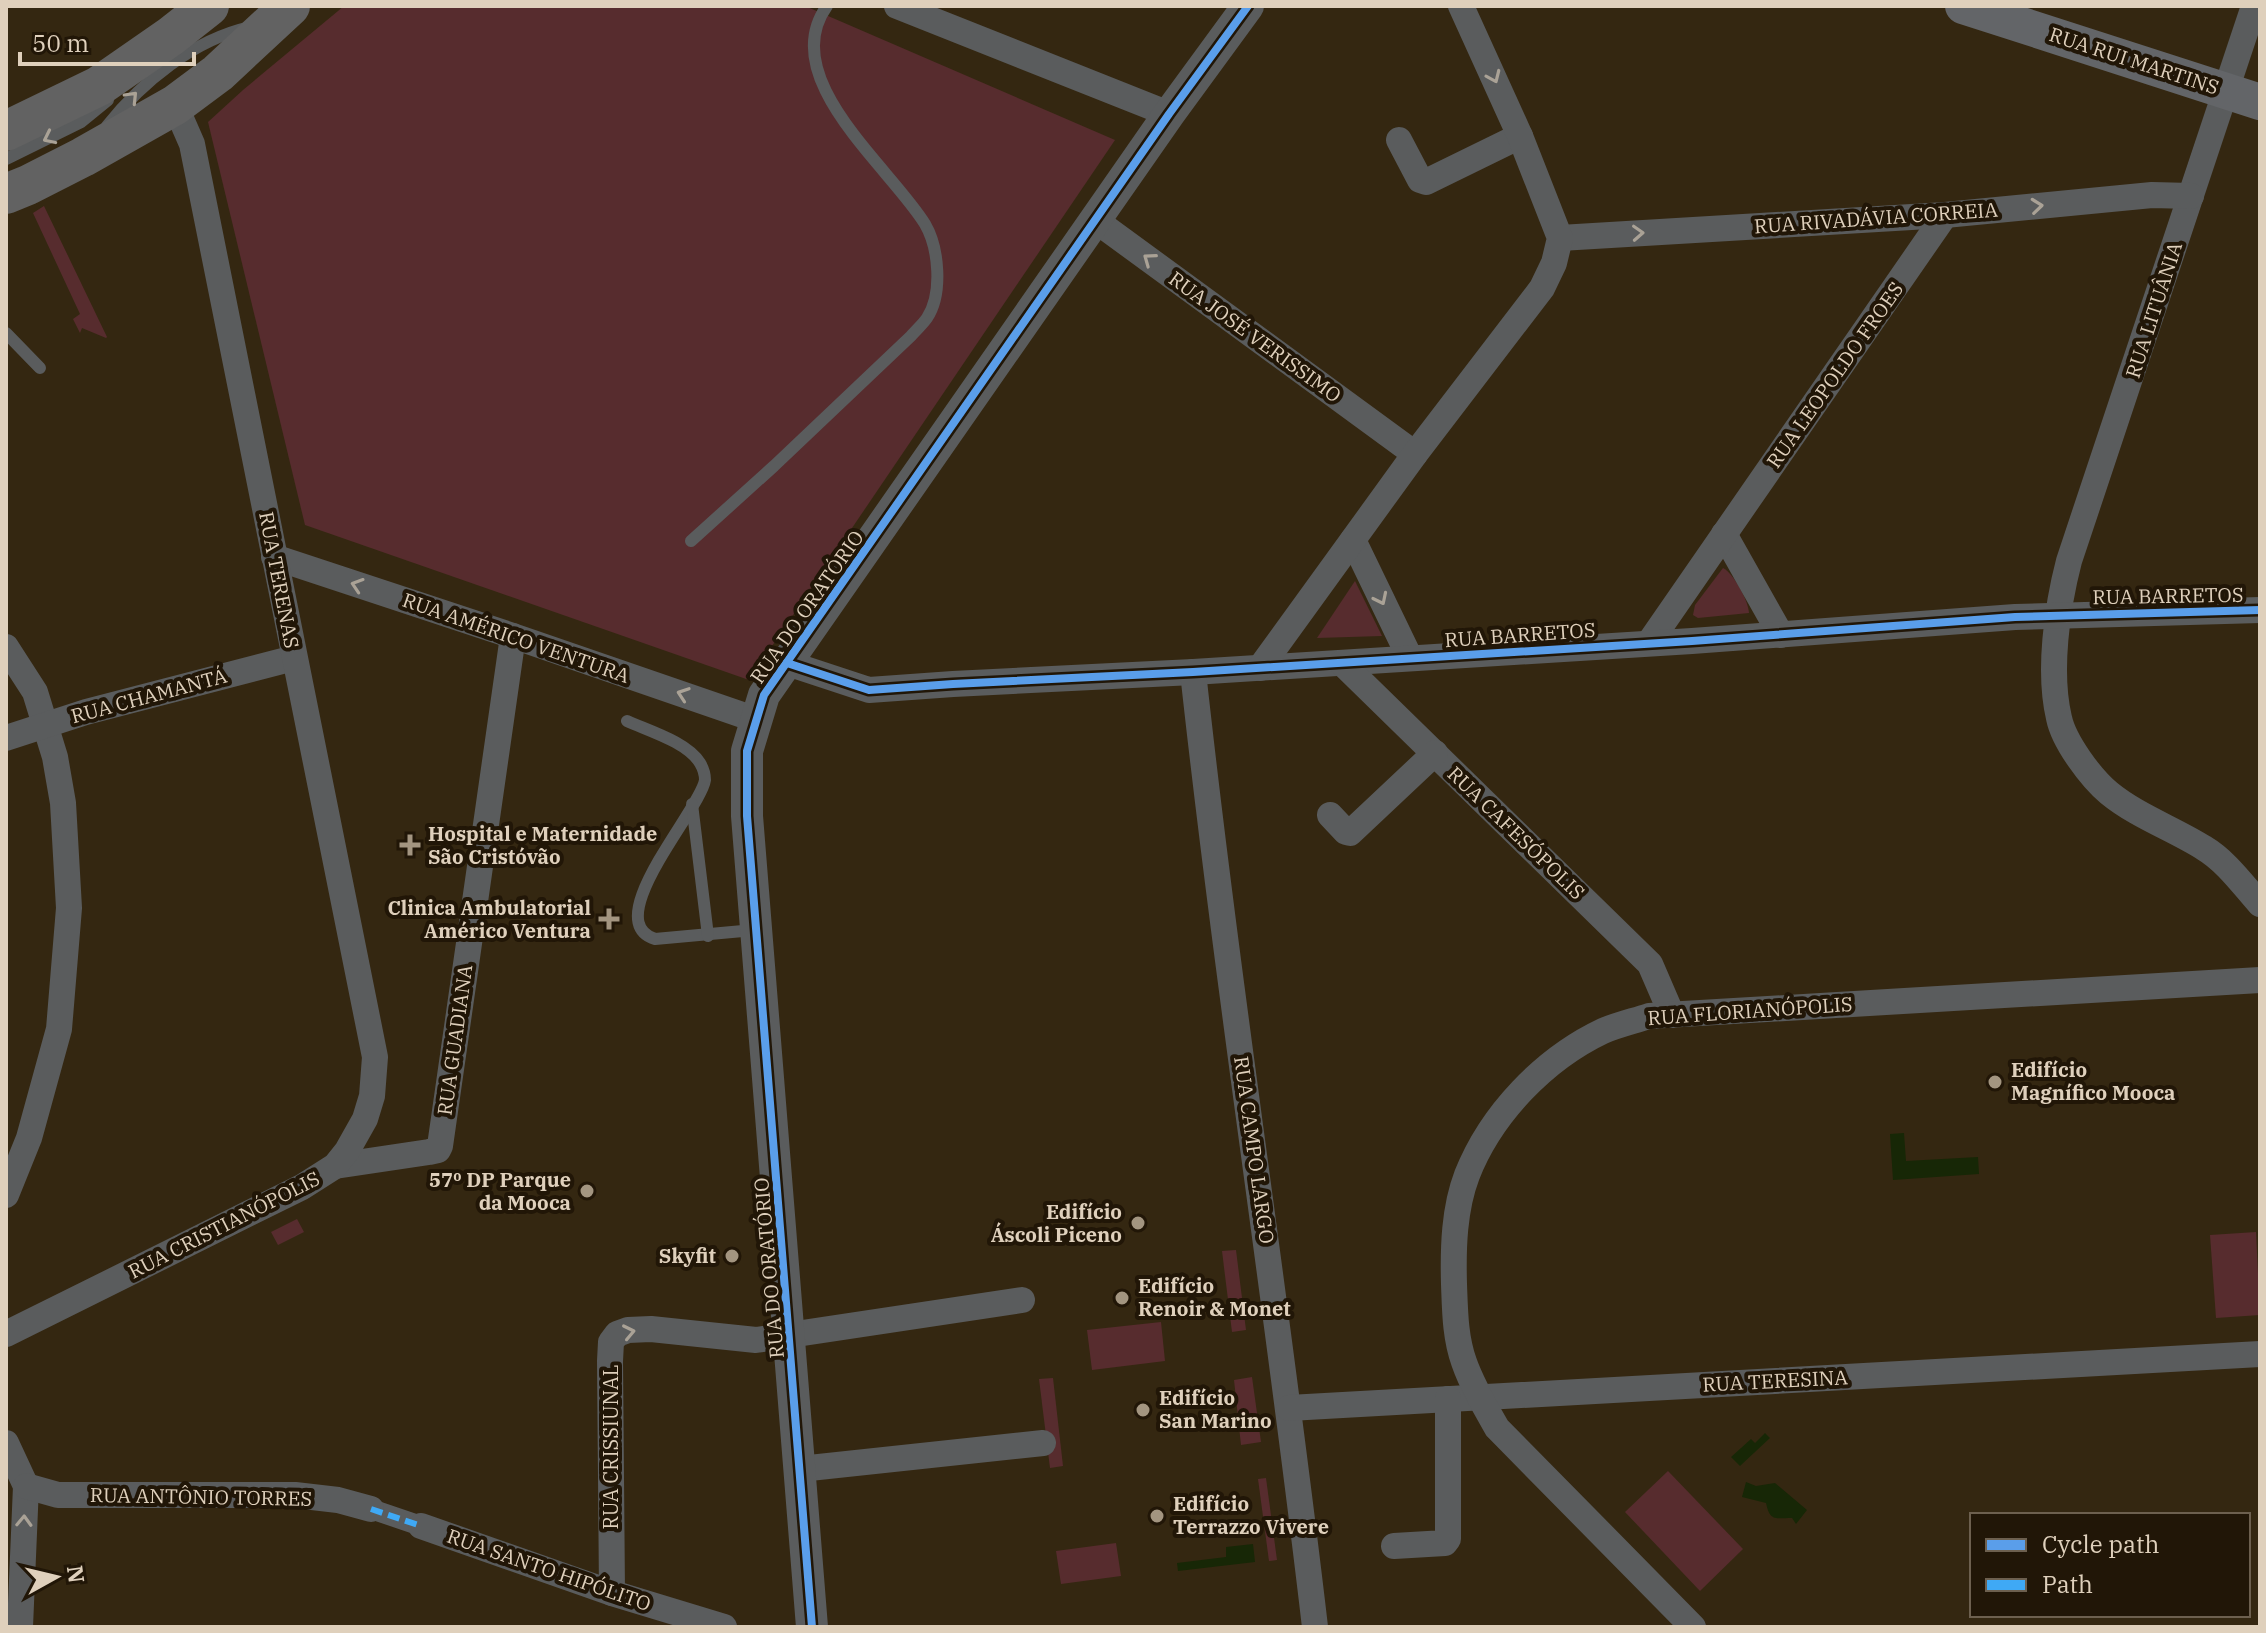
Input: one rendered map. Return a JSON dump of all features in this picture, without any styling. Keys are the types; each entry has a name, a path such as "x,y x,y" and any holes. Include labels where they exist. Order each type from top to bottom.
{"main road":[{"path":"6,131 139,66 209,6"},
{"name":"RUA RUI MARTINS","path":"1963,6 2260,102"},
{"path":"6,194 83,157 175,105 218,73 282,14"}],"street":[{"path":"897,6 1169,114"},
{"name":"RUA DO ORATÓRIO","path":"812,1627 747,816 747,751 764,695 1169,114 1248,6"},
{"path":"1260,668 1415,454 1542,288 1554,263 1560,238 1520,136 1461,6"},
{"name":"RUA LITUÂNIA","path":"2254,6 2069,561 2059,615 2055,663 2059,721 2083,766 2110,794 2207,849 2260,904"},
{"name":"RUA TERENAS","path":"175,105 192,144 375,1057"},
{"path":"1399,140 1420,180 1426,182 1520,136"},
{"name":"RUA RIVADÁVIA CORREIA","path":"1560,238 1945,215 2152,195 2191,196"},
{"name":"RUA LEOPOLDO FROES","path":"1649,643 1945,215"},
{"name":"RUA JOSÉ VERISSIMO","path":"1095,220 1415,454"},
{"path":"1724,534 1781,635"},
{"path":"1353,540 1410,658"},
{"name":"RUA AMÉRICO VENTURA","path":"274,557 757,720"},
{"name":"RUA BARRETOS","path":"787,663 869,690 1342,663 2059,615 2260,610"},
{"name":"RUA GUADIANA","path":"335,1166 435,1151 440,1146 513,636"},
{"path":"6,647 35,692 55,757 63,803 69,908 59,1029 29,1138 6,1195"},
{"name":"RUA CHAMANTÁ","path":"6,738 86,712 294,658"},
{"name":"RUA CAFESÓPOLIS","path":"1342,663 1650,964 1672,1015"},
{"name":"RUA CAMPO LARGO","path":"1193,672 1315,1627"},
{"path":"1330,815 1350,833 1435,753"},
{"name":"RUA FLORIANÓPOLIS","path":"1693,1627 1497,1428 1464,1362 1455,1329 1455,1223 1467,1176 1487,1136 1524,1088 1562,1057 1603,1031 1649,1016 2260,980"},
{"name":"RUA CRISTIANÓPOLIS","path":"6,1334 292,1191 335,1166 365,1119 372,1096 375,1057"},
{"path":"790,1335 1022,1300"},
{"name":"RUA CRISSIUNAL","path":"612,1593 611,1342 617,1334 628,1330 651,1329 756,1340 790,1335"},
{"name":"RUA TERESINA","path":"1289,1408 2260,1354"},
{"path":"1394,1546 1445,1543 1448,1539 1448,1399"},
{"path":"6,1443 26,1486 20,1627"},
{"path":"800,1469 1043,1443"},
{"name":"RUA ANTÔNIO TORRES","path":"26,1486 58,1495 295,1495 338,1500 421,1526"},
{"name":"RUA SANTO HIPÓLITO","path":"421,1526 612,1593 724,1627"}],"lane":[{"path":"691,541 911,336 927,317 933,304 939,265 926,225 828,98 816,64 814,36 827,6"},
{"path":"83,157 120,109 144,85 215,39 282,14"},
{"path":"6,159 81,122 116,94"},
{"path":"6,333 40,368"},
{"path":"627,721 690,750 705,774 702,788 676,829 643,893 638,916 641,929 650,938 757,930"},
{"path":"692,804 708,936"}],"shaded area":[{"path":"344,6 805,6 1115,140 749,680 305,525 208,122"},
{"path":"44,206 106,338 82,328 80,333 73,319 80,314 33,213"},
{"path":"1723,568 1740,588 1749,613 1698,618 1693,615 1695,605"},
{"path":"1355,581 1382,636 1317,638"},
{"path":"1904,1133 1906,1161 1978,1157 1979,1174 1893,1180 1890,1134"},
{"path":"297,1219 304,1232 278,1245 271,1232"},
{"path":"2256,1232 2260,1315 2216,1318 2210,1235"},
{"path":"1236,1250 1246,1330 1232,1332 1222,1251"},
{"path":"1161,1322 1165,1361 1092,1370 1087,1330"},
{"path":"1252,1377 1261,1442 1241,1445 1234,1380"},
{"path":"1053,1378 1063,1466 1050,1468 1039,1379"},
{"path":"1765,1433 1770,1438 1740,1466 1731,1457 1751,1439 1755,1443"},
{"path":"1668,1471 1743,1549 1700,1591 1625,1512"},
{"path":"1266,1478 1277,1560 1269,1561 1258,1479"},
{"path":"1746,1482 1756,1486 1775,1483 1807,1510 1796,1524 1792,1518 1774,1518 1766,1503 1742,1497"},
{"path":"1116,1543 1121,1576 1061,1584 1056,1551"},
{"path":"1253,1544 1255,1562 1178,1571 1177,1563 1226,1557 1226,1547"}],"marked path":[{"path":"371,1509 421,1526"}],"cycle path":[{"path":"812,1627 747,816 747,751 764,695 1169,114 1248,6"},
{"path":"787,663 869,690 1692,641 2015,617 2260,610"}],"place":[{"name":"Hospital e Maternidade São Cristóvão","path":"410,845"},
{"name":"Clinica Ambulatorial Américo Ventura","path":"609,919"},
{"name":"Edifício Magnífico Mooca","path":"1995,1082"},
{"name":"57º DP Parque da Mooca","path":"587,1191"},
{"name":"Edifício Áscoli Piceno","path":"1138,1223"},
{"name":"Skyfit","path":"732,1256"},
{"name":"Edifício Renoir & Monet","path":"1122,1298"},
{"name":"Edifício San Marino","path":"1143,1410"},
{"name":"Edifício Terrazzo Vivere","path":"1157,1516"}]}
